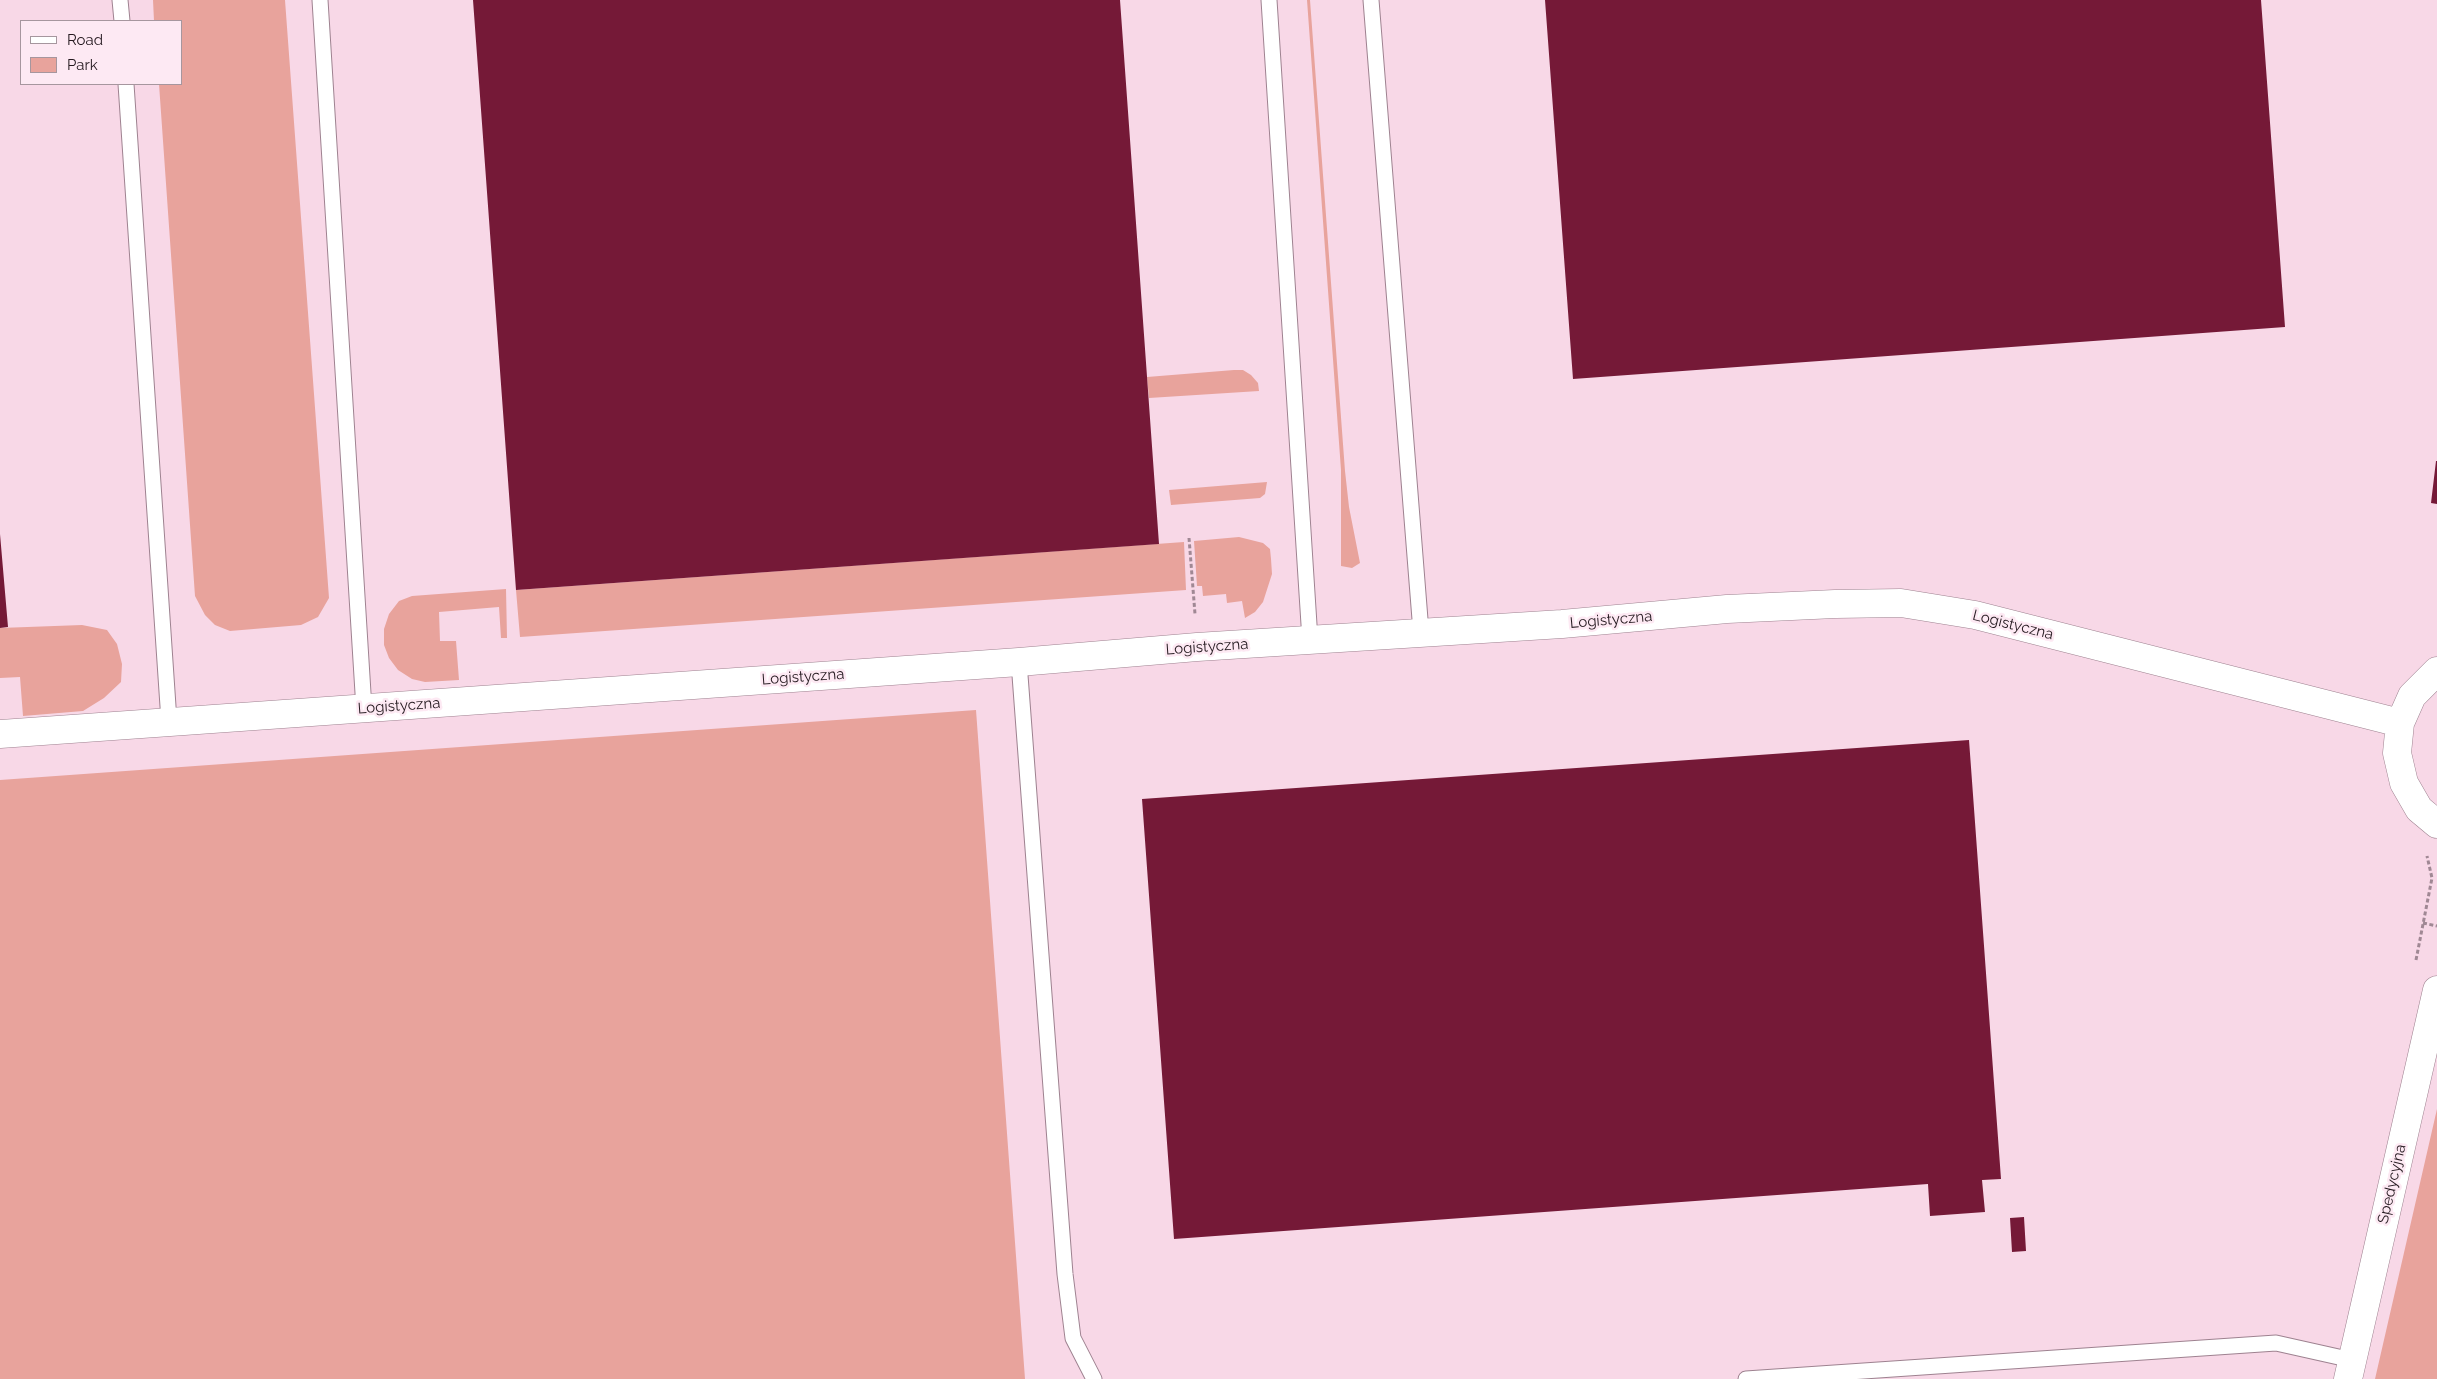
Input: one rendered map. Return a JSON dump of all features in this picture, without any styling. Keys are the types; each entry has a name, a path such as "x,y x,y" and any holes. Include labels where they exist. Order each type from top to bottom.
{"street":[{"name":"Logistyczna","path":"0,734 1019,662 1197,647 1562,624 1728,609 1901,603 1975,615 2400,723"},
{"path":"2437,671 2412,696 2400,723 2397,753 2404,783 2420,809 2437,824"},
{"name":"Spedycyjna","path":"2350,1369 2437,990"}],"lane":[{"path":"120,0 122,20"},
{"path":"320,0 364,709"},
{"path":"1269,0 1310,640"},
{"path":"1370,0 1421,632"},
{"path":"126,85 169,721"},
{"path":"1019,662 1065,1274 1073,1338 1094,1379"},
{"path":"1746,1379 2276,1343 2350,1369"}],"path":[{"path":"1189,538 1197,647"},
{"path":"2416,960 2432,878 2430,864 2424,848"},
{"path":"2424,923 2437,926"}],"green space":[{"path":"153,0 285,0 329,598 318,617 301,625 230,631 215,625 205,615 195,596 159,85 182,85 182,20 154,20"},
{"path":"1307,0 1310,0 1345,471 1349,507 1360,563 1352,568 1341,566 1341,470"},
{"path":"1243,370 1251,375 1258,383 1259,391 1149,398 1147,377"},
{"path":"1267,482 1265,494 1260,498 1171,505 1169,490"},
{"path":"1239,537 1263,543 1270,549 1271,559 1272,574 1263,602 1255,612 1245,618 1242,601 1227,603 1226,594 1203,596 1202,586 1197,586 1194,541"},
{"path":"1184,542 1186,590 520,637 516,590"},
{"path":"506,589 507,638 501,638 499,607 439,612 440,641 456,641 459,680 425,682 412,679 398,670 389,658 384,645 384,629 389,614 399,601 412,596"},
{"path":"82,625 107,630 117,644 122,664 121,682 104,698 83,711 23,716 20,677 0,678 0,628"},
{"path":"976,710 1025,1379 0,1379 0,780"},
{"path":"2437,1109 2437,1379 2375,1379"}],"building":[{"path":"473,0 1120,0 1159,544 516,590"},
{"path":"1545,0 2261,0 2285,327 1573,379"},
{"path":"2437,461 2437,504 2431,503"},
{"path":"0,534 8,627 0,628"},
{"path":"1969,740 2001,1179 1982,1180 1985,1212 1930,1216 1928,1184 1174,1239 1142,799"},
{"path":"2024,1217 2026,1251 2012,1252 2010,1218"}]}
